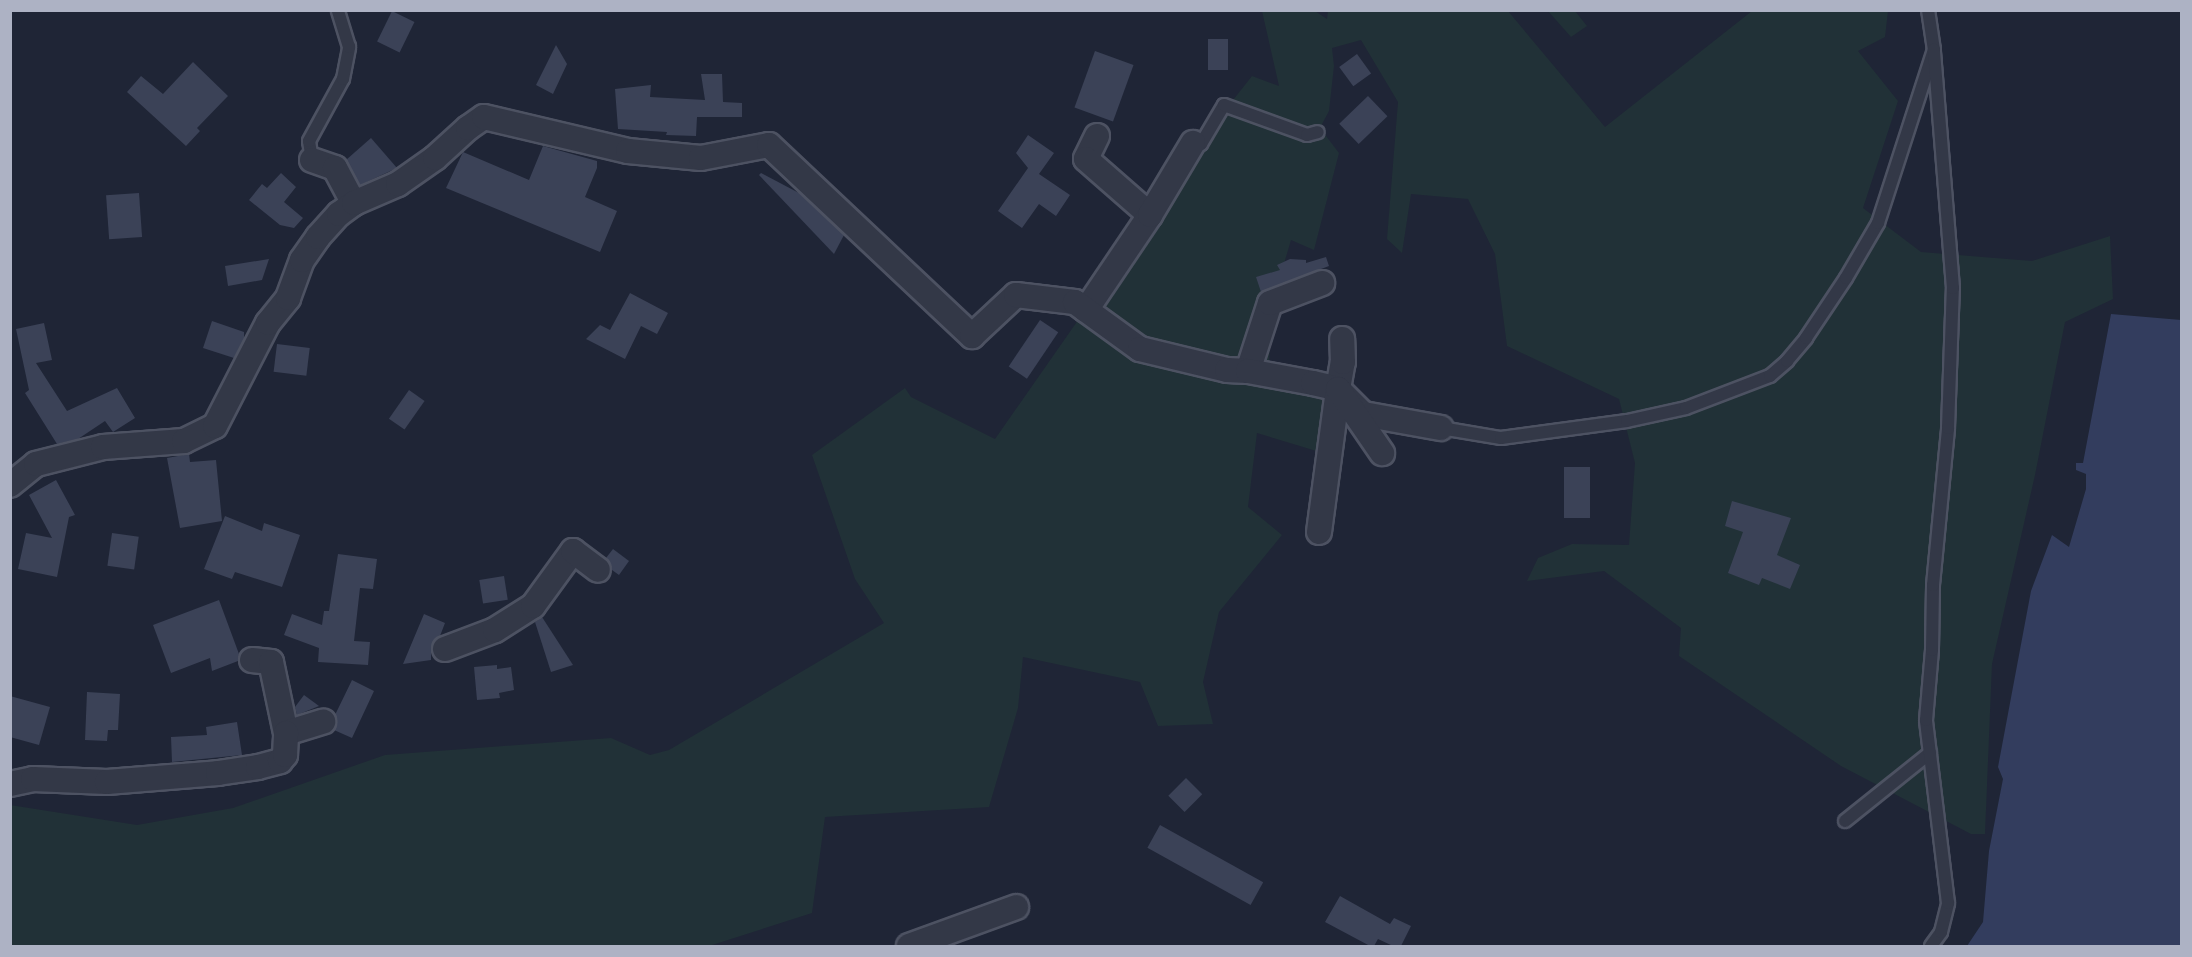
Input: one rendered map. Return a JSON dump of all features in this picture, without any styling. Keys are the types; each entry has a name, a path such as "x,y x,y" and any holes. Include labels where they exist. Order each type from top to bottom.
{"street":[{"path":"10,485 36,464 103,447 184,441 215,426 268,323 288,298 302,260 318,237 339,214 354,203 398,184 435,158 468,128 484,117 628,151 691,158 769,145 972,336 1016,295 1075,302 1140,349 1227,370 1248,371 1338,389 1363,414 1441,428"},
{"path":"1097,136 1086,159 1150,215"},
{"path":"1086,310 1150,215 1193,143"},
{"path":"312,160 335,168 354,203"},
{"path":"1248,371 1269,303 1322,283"},
{"path":"1319,532 1343,362 1342,339"},
{"path":"1338,389 1382,453"},
{"path":"445,649 495,630 533,606 573,551 598,570"},
{"path":"10,784 33,779 118,781 218,773 280,761 285,754 286,733 272,662 252,660"},
{"path":"286,733 323,722"},
{"path":"909,946 1016,907"}],"lane":[{"path":"312,160 309,141 343,79 349,47 338,10"},
{"path":"1928,10 1934,50 1953,288 1948,428 1933,585 1932,650 1926,720 1948,903 1941,932 1931,946"},
{"path":"1441,428 1501,438 1628,421 1686,408 1770,376 1787,361 1806,338 1846,278 1878,223 1934,50"},
{"path":"1193,143 1201,144 1224,105 1307,135 1318,132"},
{"path":"1845,821 1930,753"}],"shaded area":[{"path":"1328,10 1508,11 1605,127 1752,11 1888,11 1885,37 1858,51 1898,101 1863,208 1921,252 2032,261 2110,236 2113,299 2065,322 2035,475 1992,664 1985,834 1971,834 1841,766 1679,656 1681,628 1604,571 1527,581 1538,558 1572,544 1629,545 1635,463 1619,399 1507,346 1495,254 1468,199 1411,194 1402,253 1387,239 1398,102 1361,40 1332,48 1334,66 1329,111 1320,128 1339,153 1314,250 1291,240 1270,311 1269,375 1339,391 1323,453 1257,433 1248,507 1282,535 1219,612 1203,682 1213,724 1158,726 1140,682 1023,657 1018,708 989,807 825,817 812,913 709,946 11,946 10,805 137,825 233,808 385,755 611,738 650,755 669,750 884,623 855,579 812,455 905,388 911,397 995,439 1222,114 1252,76 1279,86 1262,11 1315,11 1327,19"},
{"path":"1548,11 1575,11 1587,26 1571,37"}],"water":[{"path":"2111,314 2181,320 2181,946 1967,946 1983,922 1989,851 2003,779 1998,767 2031,591 2052,535 2069,547 2086,489 2086,474 2076,470 2076,463 2083,463"}],"building":[{"path":"392,11 414,22 400,53 377,42"},
{"path":"1208,39 1228,39 1228,70 1208,70"},
{"path":"556,45 567,64 553,94 536,85"},
{"path":"1095,51 1134,65 1113,121 1074,107"},
{"path":"1357,54 1371,73 1353,86 1339,67"},
{"path":"193,62 228,96 197,128 200,131 186,146 127,92 141,76 163,94"},
{"path":"701,74 722,74 723,102 742,103 742,117 697,117 696,136 618,129 615,89 651,85 650,97 705,100"},
{"path":"1368,96 1387,116 1359,144 1339,124"},
{"path":"1028,135 1054,153 1039,174 1070,195 1056,216 1039,204 1022,228 998,211 1028,168 1016,153"},
{"path":"371,138 397,168 360,185 346,160"},
{"path":"543,146 597,161 597,168 585,197 617,211 600,252 446,188 463,152 529,180"},
{"path":"281,173 296,187 284,202 303,218 294,228 280,225 249,200 262,184 267,188"},
{"path":"761,173 799,193 844,235 834,254 759,175"},
{"path":"139,193 142,237 109,239 106,195"},
{"path":"1326,257 1329,266 1261,292 1256,277 1280,270 1277,265 1290,259 1306,260 1306,263"},
{"path":"269,259 262,280 228,286 225,266"},
{"path":"630,293 668,313 657,334 641,326 625,359 586,339 600,325 610,330"},
{"path":"1040,320 1058,332 1027,379 1009,366"},
{"path":"212,321 244,332 244,339 234,358 203,348"},
{"path":"44,323 52,360 36,363 67,411 117,388 135,418 113,432 105,421 78,439 57,444 25,393 29,390 16,329"},
{"path":"277,344 310,348 306,376 274,372"},
{"path":"409,390 425,401 404,430 389,419"},
{"path":"189,454 190,462 216,460 222,521 180,528 167,458"},
{"path":"1564,467 1590,467 1590,518 1564,518"},
{"path":"56,480 75,515 69,517 57,577 18,569 26,533 52,538 29,495"},
{"path":"1732,501 1791,518 1777,555 1800,565 1790,589 1762,578 1759,585 1728,573 1743,532 1725,526"},
{"path":"225,516 262,531 264,523 300,535 282,587 235,572 232,579 204,569"},
{"path":"112,533 139,537 134,569 107,566"},
{"path":"613,549 629,561 619,575 612,570 606,558"},
{"path":"338,554 377,559 373,589 360,588 354,641 370,642 368,665 318,662 319,648 284,635 292,614 322,625 324,611 329,611"},
{"path":"504,576 508,600 483,604 479,580"},
{"path":"219,600 239,654 238,661 212,671 210,658 171,673 153,625"},
{"path":"424,614 445,623 440,636 431,646 431,660 403,664"},
{"path":"542,617 573,665 551,672 535,622"},
{"path":"497,665 497,669 511,667 514,690 499,693 500,698 477,700 474,667"},
{"path":"352,680 374,691 352,738 334,730 337,725 335,715"},
{"path":"87,692 120,694 118,730 108,730 107,741 85,740"},
{"path":"304,695 319,706 297,715 295,707"},
{"path":"10,696 50,707 39,745 10,737"},
{"path":"237,722 242,755 172,762 171,737 207,735 206,727"},
{"path":"1186,778 1202,794 1185,812 1168,796"},
{"path":"1160,825 1263,882 1251,905 1147,848"},
{"path":"1340,896 1390,924 1394,918 1411,926 1401,946 1393,946 1378,939 1374,946 1370,946 1325,922"}]}
